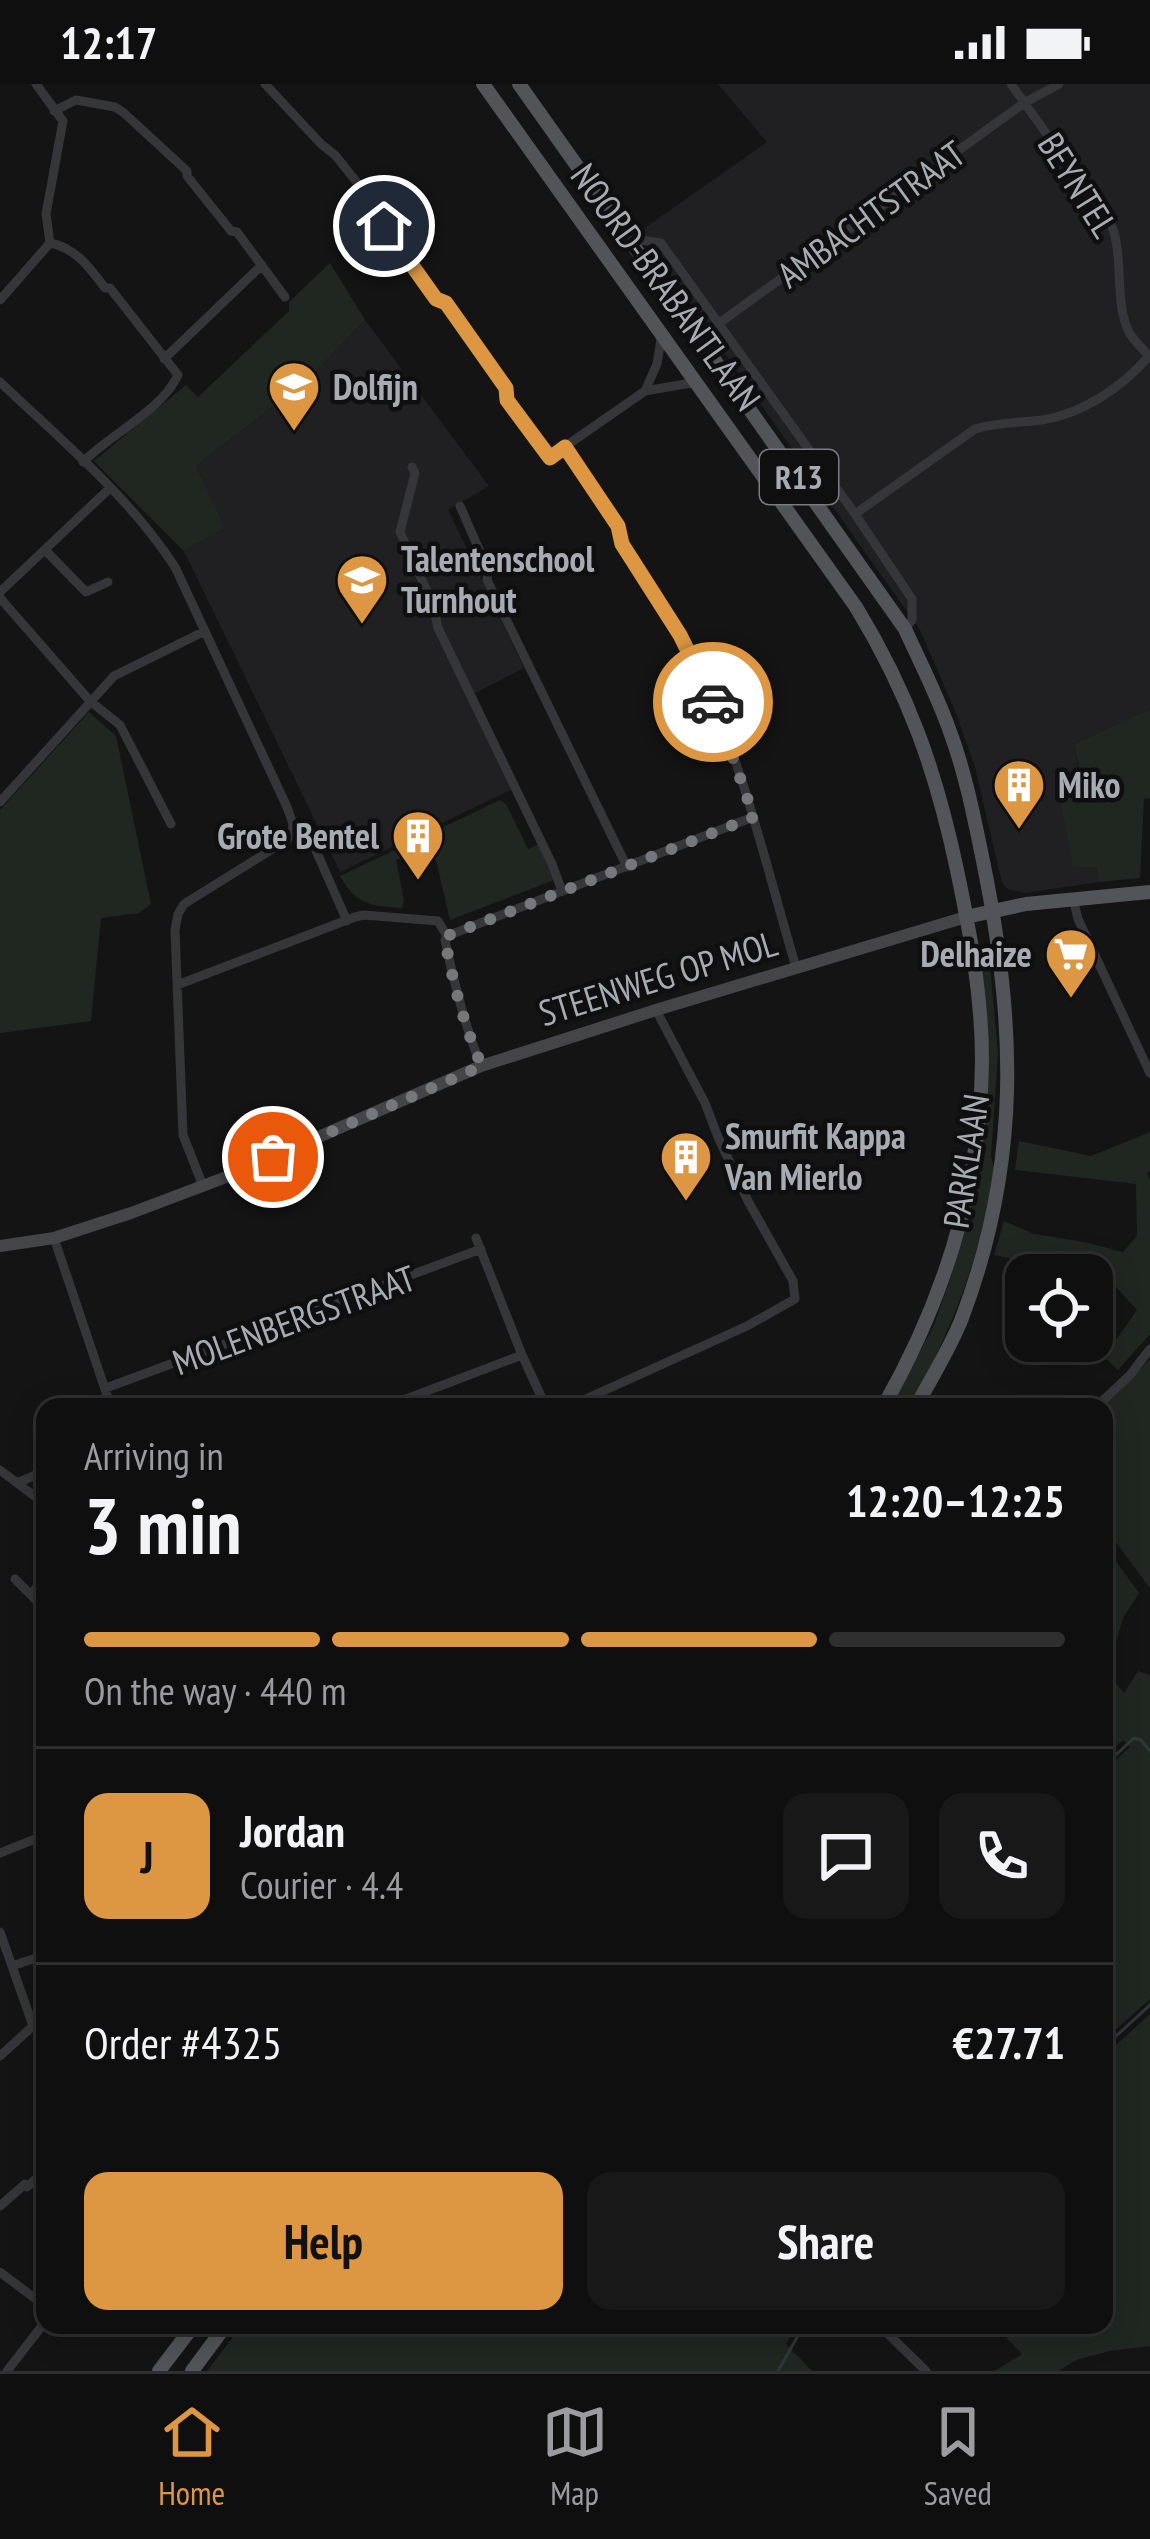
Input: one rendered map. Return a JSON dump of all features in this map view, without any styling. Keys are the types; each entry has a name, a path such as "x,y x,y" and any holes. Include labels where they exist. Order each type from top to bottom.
{"main road":[{"name":"NOORD-BRABANTLAAN","path":"483,84 823,558 887,657 936,778 966,917"},
{"name":"NOORD-BRABANTLAAN","path":"520,84 905,629 950,729 972,805 993,911"},
{"path":"605,253 628,238"},
{"name":"STEENWEG OP MOL","path":"966,917 1073,898 1150,892"},
{"name":"PARKLAAN","path":"921,1398 960,1322 993,1214 1004,1151 1009,1051 993,911"},
{"name":"PARKLAAN","path":"889,1398 910,1361 950,1260 979,1128 980,1010 966,917"},
{"path":"159,2371 187,2334"},
{"path":"192,2371 219,2334"}],"street":[{"path":"0,300 50,243 46,214 63,121 36,84"},
{"path":"265,84 335,154 379,210"},
{"name":"BEYNTEL","path":"1010,84 1111,224 1117,237 1124,313 1130,333 1149,357"},
{"name":"AMBACHTSTRAAT","path":"718,324 1024,103 1059,84"},
{"path":"54,111 76,100 116,107 124,113 187,171 285,297"},
{"path":"384,226 436,299 446,303 550,458 645,391 697,382"},
{"name":"NOORD-BRABANTLAAN","path":"628,238 662,243 855,514 912,598 912,620 905,629"},
{"path":"50,243 66,246 110,288 178,376 168,393 83,462"},
{"path":"164,359 262,265"},
{"path":"645,391 657,364 662,333"},
{"path":"855,514 975,429 1070,413 1127,380 1149,357"},
{"path":"0,382 157,539 292,818 292,833 286,840 184,904 176,923 183,1135 203,1186"},
{"path":"565,447 618,526 622,544 682,639 711,697 754,817 796,967"},
{"path":"412,467 415,473 400,532 433,604 438,628 562,891"},
{"path":"3,592 110,488"},
{"path":"460,506 488,570 487,580 627,867"},
{"path":"46,550 86,592 108,582"},
{"path":"0,575 3,592 90,701 121,725 171,824"},
{"path":"0,802 114,676 205,631"},
{"path":"447,936 754,817"},
{"path":"292,833 314,846 347,921"},
{"path":"1073,898 1078,920 1150,1073"},
{"path":"177,986 364,915 438,920 447,936 454,980 482,1066"},
{"name":"STEENWEG OP MOL","path":"0,1246 54,1238 203,1186 482,1066 966,917"},
{"path":"588,1398 747,1326 795,1299 793,1281 748,1201 705,1103 656,1010"},
{"path":"54,1238 109,1398"},
{"name":"MOLENBERGSTRAAT","path":"106,1388 479,1243 522,1355"},
{"path":"1106,1398 1150,1349"},
{"path":"409,1398 522,1355 542,1398"},
{"path":"0,1470 36,1498"},
{"path":"17,1484 36,1475"},
{"path":"15,1579 36,1600"},
{"path":"31,1594 36,1587"},
{"path":"0,1853 36,1839"},
{"path":"0,1932 33,2026"},
{"path":"12,1966 36,1957"},
{"path":"0,2056 36,2023"},
{"path":"0,2206 36,2179"},
{"path":"0,2272 36,2299"},
{"path":"7,2371 36,2334"},
{"path":"888,2334 926,2371"}],"shaded area":[{"path":"718,84 1150,84 1150,709 1074,744 1099,882 1025,893 1002,883 975,767 920,630 639,232 767,142"},
{"path":"330,263 365,320 309,378 196,466 225,528 184,551 94,461 186,385 198,397 289,311 289,302"},
{"name":"Talentenschool Turnhout","path":"365,320 489,486 448,510 524,668 475,693 519,786 340,872 184,551 225,528 196,466 309,378"},
{"path":"1150,709 1150,798 1144,799 1140,878 1099,882 1096,867 1073,867 1059,791 1081,775 1074,744"},
{"path":"89,712 116,736 151,904 139,913 101,918 91,1021 0,1033 0,810"},
{"path":"500,800 528,849 539,844 554,880 450,920 436,860 396,859 402,908 365,902 340,876"},
{"path":"989,955 998,1053 992,1186 966,1282 935,1358 915,1398 896,1398 934,1325 953,1271 982,1144 979,956"},
{"path":"1150,1132 1150,1334 1118,1370 1109,1362 1113,1362 1113,1340 1137,1310 1113,1283 1113,1254 994,1255 1004,1221 1034,1234 1123,1252 1137,1236 1136,1184 1015,1170 1019,1141 1091,1156"},
{"path":"1150,1359 1150,1587 1113,1538 1112,1398"},
{"path":"1113,1557 1139,1593 1123,1618 1113,1652"},
{"path":"1138,1671 1150,1675 1150,1999 1113,2032 1113,1763 1130,1747 1123,1740 1113,1749 1113,1680 1124,1693"},
{"path":"1150,2014 1150,2346 1076,2360 1058,2371 995,2371 1022,2354 1003,2334 1113,2334 1113,2048"},
{"path":"235,2334 792,2334 786,2344 812,2371 207,2371"}],"waterway":[{"path":"1113,1758 1134,1738 1150,1751"},
{"path":"1113,2039 1150,2005"},
{"path":"778,2371 799,2334"}],"way so far":[{"path":"273,1157 482,1066 454,980 447,936 754,817 713,702"}],"place":[{"name":"Dolfijn","path":"294,433"},
{"name":"Talentenschool Turnhout","path":"362,626"},
{"name":"Miko","path":"1019,831"},
{"name":"Grote Bentel","path":"418,882"},
{"name":"Delhaize","path":"1071,1000"},
{"name":"Smurfit Kappa Van Mierlo","path":"686,1203"}],"route":[{"path":"384,226 436,299 446,303 550,458 565,447 618,526 622,544 680,635 713,702"}]}
